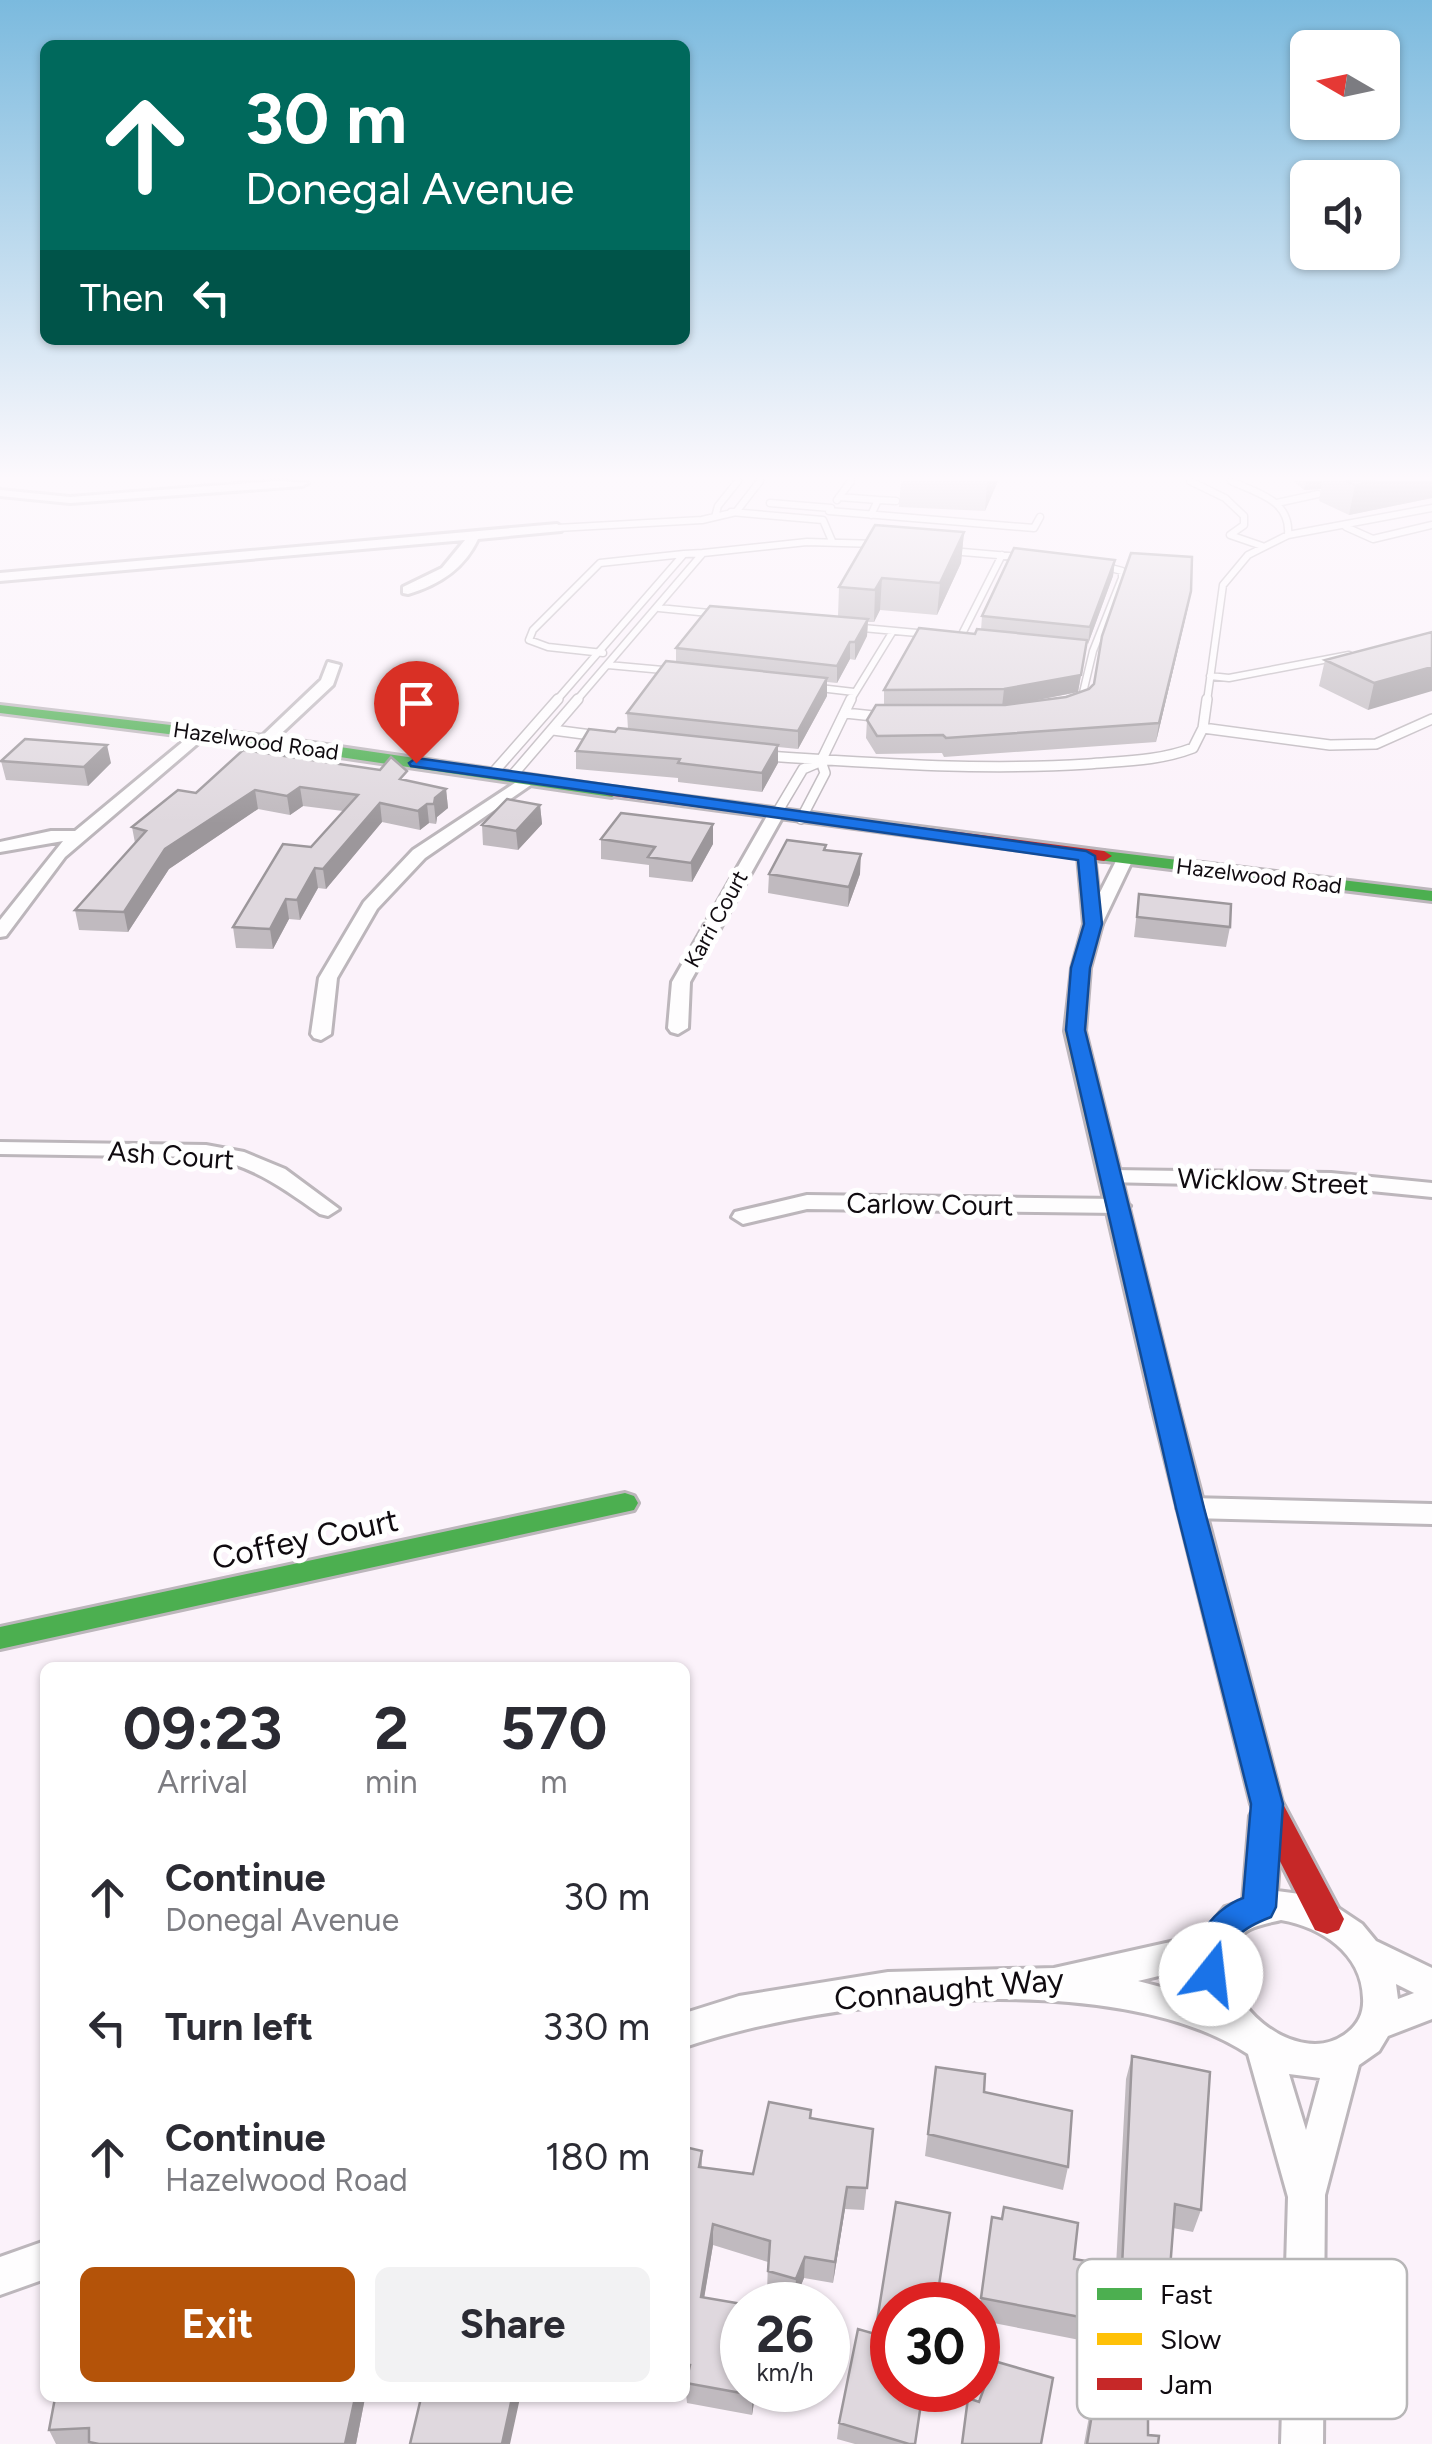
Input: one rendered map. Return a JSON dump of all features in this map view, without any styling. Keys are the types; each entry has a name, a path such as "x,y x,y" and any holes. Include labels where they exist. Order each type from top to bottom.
{"street":[{"path":"265,741 328,682 333,665"},
{"name":"Hazelwood Road","path":"0,709 265,741 775,816 1432,896"},
{"path":"0,932 59,853 202,733"},
{"path":"321,1034 328,978 370,906 420,854 511,777"},
{"name":"Karri Court","path":"678,1028 681,982 775,816"},
{"path":"0,847 51,836 80,836"},
{"path":"0,856 59,853"},
{"path":"1086,856 1093,924"},
{"path":"1124,861 1093,924 1080,968 1076,1030 1190,1508 1267,1804 1327,1919"},
{"name":"Ash Court","path":"0,1148 206,1152 244,1158 277,1174 328,1208"},
{"name":"Wicklow Street","path":"1113,1177 1330,1180 1432,1190"},
{"name":"Carlow Court","path":"743,1217 807,1202 1119,1206"},
{"name":"Coffey Court","path":"0,1638 625,1503"},
{"path":"1190,1508 1432,1514"},
{"path":"1259,1907 1267,1804"},
{"path":"1054,1984 1152,1999 1250,2036 1304,2060 1344,2056 1365,2043 1378,2023 1382,2000 1378,1977 1349,1934 1327,1919 1281,1905 1259,1907 1238,1915 1222,1929 1213,1948 1211,1974 1219,2001 1250,2036 1306,2197"},
{"name":"Connaught Way","path":"690,2028 739,2012 888,1988 1054,1984 1213,1948"},
{"path":"1366,1954 1432,1985"},
{"path":"1378,2023 1432,2003"},
{"path":"1305,2259 1306,2197 1344,2056"},
{"path":"0,2276 40,2262"},
{"path":"1302,2419 1302,2444"}],"lane":[{"path":"567,595 533,630 529,640 548,647 617,655"},
{"path":"511,777 588,667 650,595"},
{"path":"511,777 669,595"},
{"path":"961,636 982,595"},
{"path":"1066,705 1084,700 1094,651 1114,595"},
{"path":"754,754 958,768 1167,758 1193,748 1203,728 1222,595"},
{"path":"659,608 737,616"},
{"path":"834,625 972,638"},
{"path":"801,819 825,773 822,761 854,692 893,631"},
{"path":"608,645 624,647"},
{"path":"1076,649 1094,651"},
{"path":"1210,676 1229,678 1368,650"},
{"path":"588,667 689,673"},
{"path":"799,686 854,692"},
{"path":"845,713 894,718"},
{"path":"1203,728 1330,745 1376,744 1432,719"},
{"path":"553,730 609,737"},
{"path":"775,816 802,768 822,761"}],"building":[{"path":"992,595 1102,595 1090,627 982,616"},
{"path":"1116,595 1190,595 1159,723 946,738 877,736 867,720 876,705 1005,705 1066,697 1089,689 1094,684 1102,636"},
{"path":"710,606 868,619 837,666 676,648"},
{"path":"919,628 975,634 977,629 1087,640 1081,675 1004,689 884,690"},
{"path":"1432,632 1432,667 1374,683 1325,660"},
{"path":"666,661 827,678 798,731 627,713"},
{"path":"618,728 778,745 762,773 678,763 680,759 576,751 589,729 615,732"},
{"path":"25,739 107,745 84,767 1,761"},
{"path":"243,750 380,770 391,757 407,771 400,779 446,789 434,804 418,811 380,803 323,869 315,868 297,900 286,899 270,929 233,927 283,844 311,847 358,795 300,787 287,796 255,790 165,849 124,912 75,910 146,831 132,827 178,790 196,793"},
{"path":"507,799 540,805 516,831 482,825"},
{"path":"621,813 713,824 691,863 648,857 655,847 601,839"},
{"path":"787,840 861,854 849,887 769,874"},
{"path":"1139,894 1231,904 1230,927 1137,917"},
{"path":"1132,2056 1210,2072 1201,2210 1175,2204 1171,2259 1122,2259"},
{"path":"936,2067 985,2074 984,2092 1072,2111 1068,2167 928,2134"},
{"path":"769,2102 811,2110 810,2118 873,2129 867,2188 847,2187 835,2262 805,2257 796,2279 768,2271 770,2241 713,2224 701,2297 720,2300 720,2389 690,2384 690,2148 702,2151 699,2167 753,2174"},
{"path":"896,2202 950,2213 940,2282 883,2282"},
{"path":"1004,2207 1078,2223 1074,2259 1077,2316 1000,2302 1000,2282 983,2282 992,2217 1002,2219"},
{"path":"858,2329 870,2333 870,2412 920,2412 915,2444 839,2423 841,2412 850,2412 850,2369"},
{"path":"1000,2363 1053,2378 1041,2444 962,2444 966,2412 1000,2412"},
{"path":"54,2402 354,2402 345,2444 99,2444 89,2442 89,2428 49,2430"},
{"path":"420,2402 511,2402 502,2444 410,2444"},
{"path":"1091,2419 1148,2419 1148,2435 1159,2436 1158,2444 1087,2444"}],"traffic: fast":[{"path":"0,709 265,741 612,792"},
{"path":"1104,856 1432,896"},
{"path":"0,1638 625,1503"}],"traffic: slow":[{"path":"1086,856 1093,924 1081,968 1075,1031 1165,1406"}],"traffic: jam":[{"path":"612,792 1104,856"},
{"path":"1165,1406 1267,1804 1327,1919"}],"route":[{"path":"416,763 775,816 1086,856 1093,924 1080,968 1076,1030 1190,1508 1267,1804 1259,1907 1238,1915 1222,1929 1213,1948 1211,1974"}]}
